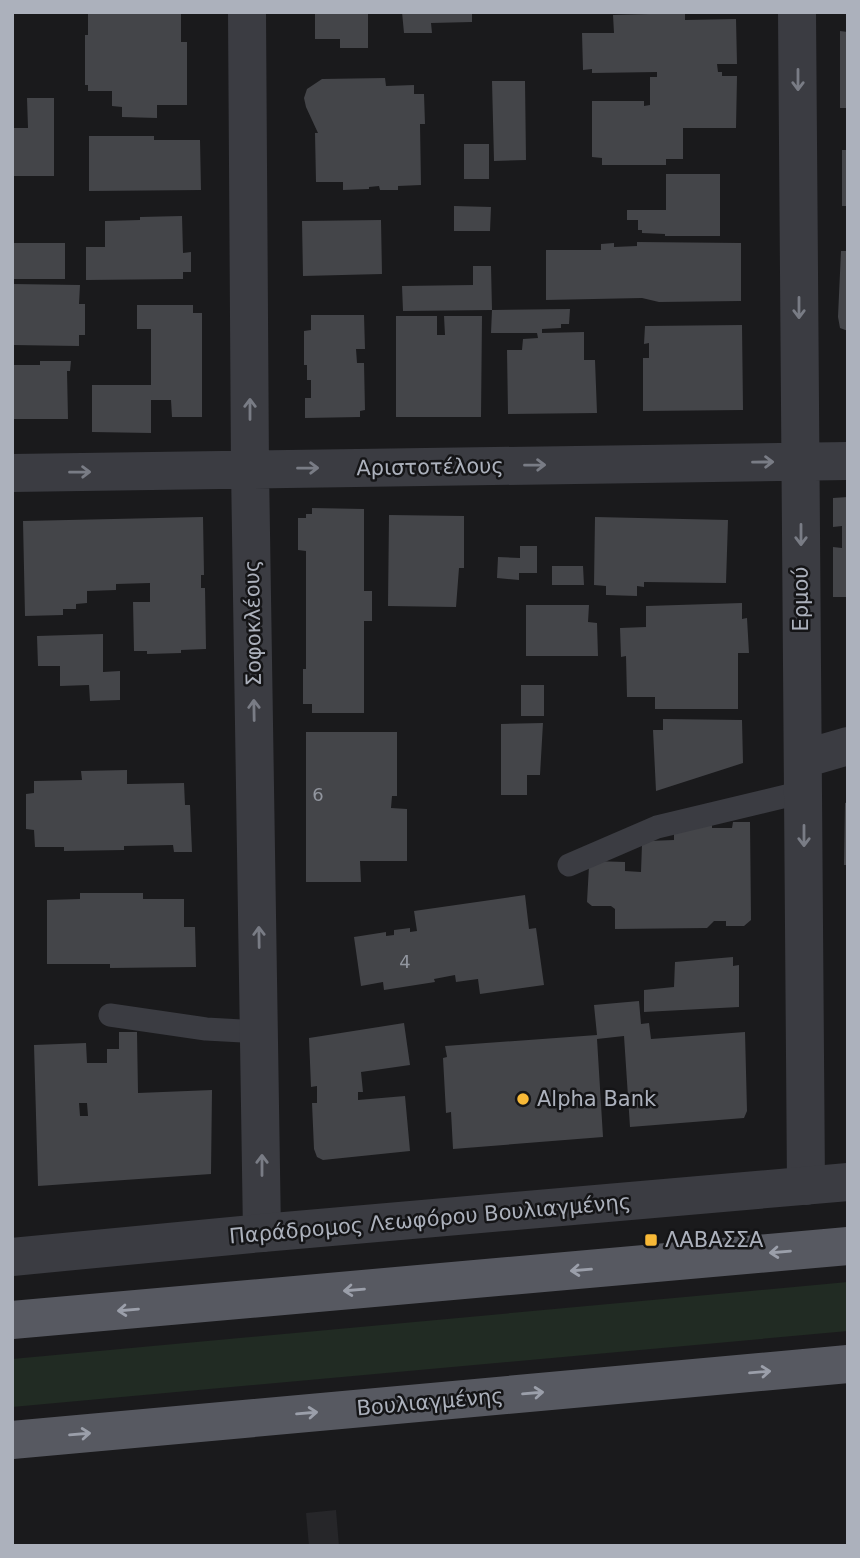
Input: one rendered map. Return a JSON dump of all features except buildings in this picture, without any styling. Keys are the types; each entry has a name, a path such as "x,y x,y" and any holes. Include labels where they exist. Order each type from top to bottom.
{"main road":[{"path":"12,1320 848,1247"},
{"name":"Βουλιαγμένης","path":"12,1440 848,1364"}],"street":[{"name":"Σοφοκλέους","path":"247,12 250,469 262,1233"},
{"name":"Ερμού","path":"797,12 806,1186"},
{"name":"Αριστοτέλους","path":"12,473 848,460"},
{"path":"803,776 848,746"},
{"name":"Παράδρομος Λεωφόρου Βουλιαγμένης","path":"12,1257 848,1182"}],"lane":[{"path":"569,865 657,827 803,776"},
{"path":"110,1016 206,1029 260,1032"}],"shaded area":[{"path":"848,1282 848,1331 12,1407 12,1359"},
{"path":"336,1510 339,1546 309,1546 306,1513"}],"place":[{"name":"Alpha Bank","path":"523,1099"},
{"name":"ΛΑΒΑΣΣΑ","path":"651,1240"}]}
